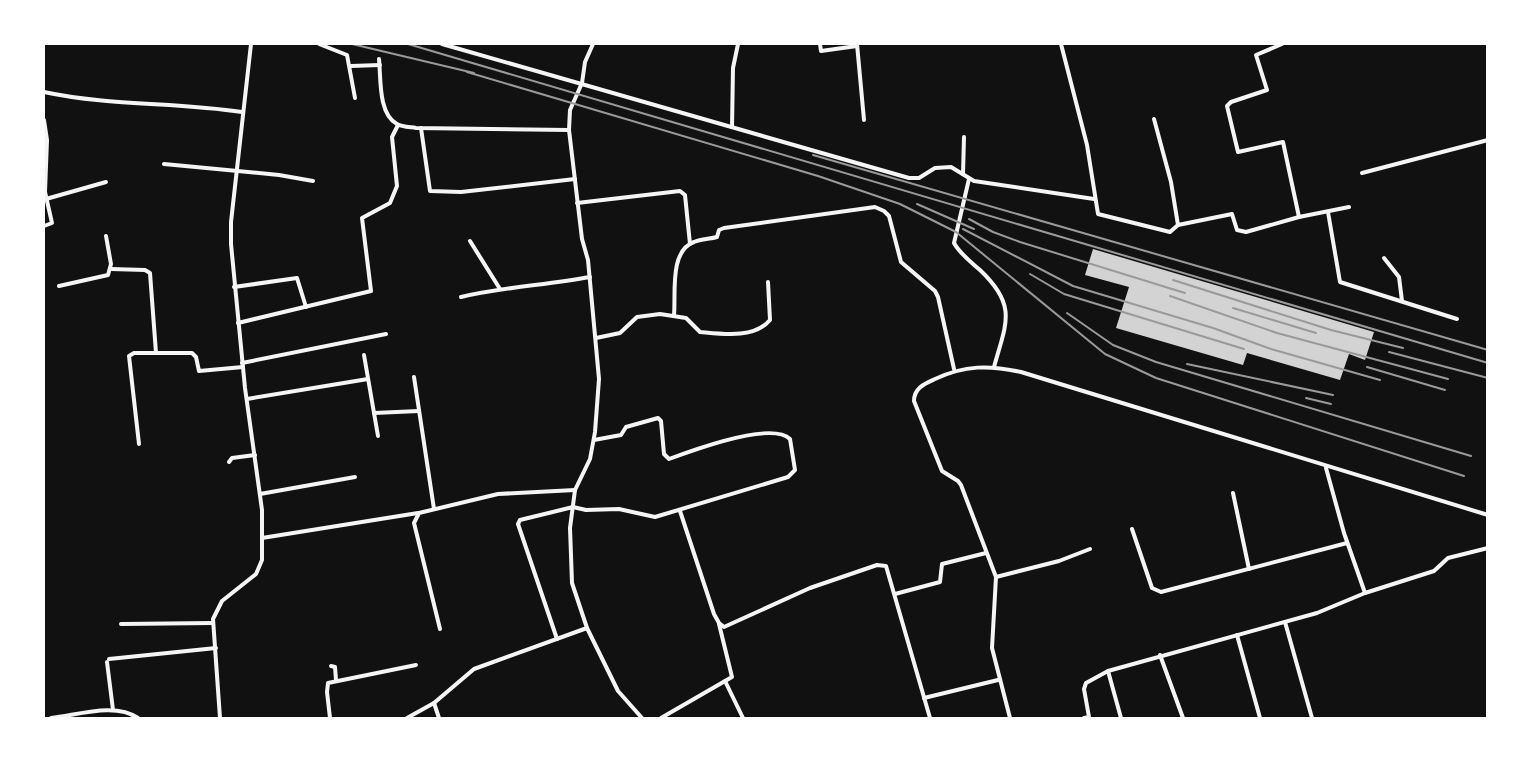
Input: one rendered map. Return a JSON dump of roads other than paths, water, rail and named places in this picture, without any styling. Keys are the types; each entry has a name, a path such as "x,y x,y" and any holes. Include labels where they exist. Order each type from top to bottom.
{"street":[{"path":"220,718 213,623 215,609 260,567 262,538 260,494 234,287 231,222 251,44"},
{"path":"319,44 347,55 351,66 355,98"},
{"path":"442,44 518,68 582,84 909,178 919,178 942,167 951,167 969,179 1094,199"},
{"path":"593,44 585,62 582,84 570,111 569,130 577,203 590,277 599,379 594,440 590,459 575,490 569,557 572,583 587,628 618,691 642,718"},
{"path":"732,127 733,68 738,44"},
{"path":"820,44 821,51 857,45 864,120"},
{"path":"1061,44 1087,145 1098,214 1170,232 1178,225 1232,214 1236,230 1246,231 1349,207"},
{"path":"1279,44 1256,55 1267,90 1231,102 1227,106 1238,152 1283,141 1299,217"},
{"path":"351,66 379,62 384,105 389,117 398,125 422,128 569,130"},
{"path":"44,92 102,101 151,103 242,112"},
{"path":"1154,119 1171,182 1178,225"},
{"path":"44,120 47,140 44,181 52,224 44,226"},
{"path":"238,323 371,291 362,219 390,203 397,186 392,137 398,125"},
{"path":"422,128 430,191 461,192 575,179"},
{"path":"963,174 964,137"},
{"path":"1362,173 1488,140"},
{"path":"164,165 279,175 314,181"},
{"path":"969,179 954,243 992,281 1005,303 1008,318 994,367"},
{"path":"46,199 106,182"},
{"path":"577,203 680,191 685,195 690,244"},
{"path":"674,315 678,258 690,244 717,237 719,230 724,228 875,207 889,216 901,262 935,291 938,297 954,369"},
{"path":"1328,212 1340,282 1457,319"},
{"path":"59,286 104,277 111,269 106,236"},
{"path":"470,241 500,289"},
{"path":"1384,258 1399,277 1402,302"},
{"path":"111,269 145,270 150,273 156,353"},
{"path":"461,297 500,289 531,288 590,277"},
{"path":"234,287 297,278 306,307"},
{"path":"596,338 620,333 637,316 674,315 686,318 700,332 732,334 756,330 770,320 768,282"},
{"path":"139,444 129,356 134,353 192,353 196,357 197,368 202,371 243,365 386,334"},
{"path":"364,355 378,436"},
{"path":"1010,718 998,680 992,632 996,613 996,577 958,481 942,471 914,401 917,389 923,384 954,369 967,366 994,367 1029,374 1488,515"},
{"path":"414,376 434,509"},
{"path":"247,399 368,379"},
{"path":"374,413 419,411"},
{"path":"557,639 518,524 524,518 573,507 586,510 619,509 649,517 680,511 791,476 795,470 790,439 784,433 764,433 666,458 661,421 658,418 626,427 621,435 594,440"},
{"path":"229,462 232,458 255,455"},
{"path":"1326,467 1347,543 1365,592"},
{"path":"260,494 355,477"},
{"path":"262,538 419,513 498,494 575,490"},
{"path":"1233,493 1250,569"},
{"path":"661,718 732,677 718,623 680,511"},
{"path":"419,513 414,523 440,629"},
{"path":"1132,529 1156,591 1161,592 1347,543"},
{"path":"1087,718 1084,689 1086,683 1108,671 1333,608 1365,592 1434,571 1448,558 1488,548"},
{"path":"996,577 1059,561 1090,549"},
{"path":"895,594 940,582 942,564 986,552"},
{"path":"718,623 724,627 810,588 878,565 886,566 930,718"},
{"path":"1285,622 1312,718"},
{"path":"121,624 213,623"},
{"path":"407,718 434,703 474,669 587,628"},
{"path":"1237,635 1260,718"},
{"path":"113,710 108,660 216,648"},
{"path":"1160,655 1183,718"},
{"path":"330,718 328,683 416,665"},
{"path":"331,666 335,667 336,680"},
{"path":"1108,671 1121,718"},
{"path":"924,698 998,680"},
{"path":"725,681 743,718"},
{"path":"434,703 439,718"},
{"path":"51,718 113,710 127,711 138,718"}],"railway":[{"path":"352,44 474,73"},
{"path":"408,44 1488,363"},
{"path":"467,72 818,176 900,204 956,232 1105,354 1156,378 1464,476"},
{"path":"813,155 1488,350"},
{"path":"917,204 974,229"},
{"path":"969,219 993,232 1020,242 1185,293"},
{"path":"963,229 1073,286 1213,328 1271,349 1380,380"},
{"path":"1030,274 1064,294 1244,349"},
{"path":"1173,280 1331,330 1403,348"},
{"path":"1170,296 1277,333 1448,379"},
{"path":"1233,308 1316,333"},
{"path":"1067,313 1113,345 1156,362 1471,456"},
{"path":"1389,352 1488,378"},
{"path":"1187,364 1333,395"},
{"path":"1367,367 1445,390"},
{"path":"1306,398 1331,404"}]}
